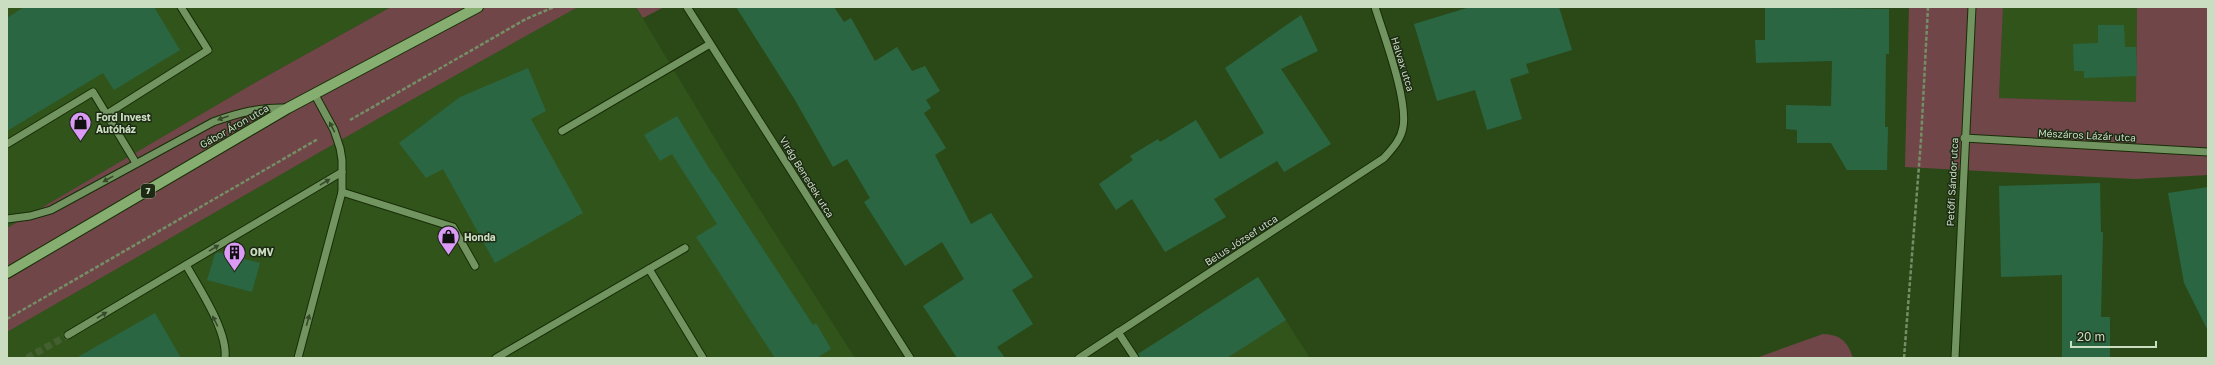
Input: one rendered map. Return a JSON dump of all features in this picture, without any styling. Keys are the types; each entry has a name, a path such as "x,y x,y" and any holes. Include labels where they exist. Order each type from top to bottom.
{"main road":[{"name":"Gábor Áron utca","path":"7,273 288,108 478,7"}],"street":[{"path":"107,114 208,50 181,7"},
{"name":"Virág Benedek utca","path":"687,7 910,358"},
{"name":"Halvax utca","path":"1375,7 1403,101 1403,129"},
{"name":"Petőfi Sándor utca","path":"1955,358 1964,138 1972,7"},
{"path":"562,131 710,44"},
{"path":"7,144 93,92 136,163"},
{"path":"298,358 342,192 340,148 334,130 315,95"},
{"path":"7,219 30,216 51,210 195,130 239,112 266,108 288,108"},
{"name":"Belus József utca","path":"1078,358 1384,158 1397,144 1403,129"},
{"name":"Mészáros Lázár utca","path":"1964,138 2208,152"},
{"path":"68,335 342,172"},
{"path":"342,192 453,227 475,266"},
{"path":"496,358 685,248"},
{"path":"186,264 220,331 225,358"},
{"path":"649,269 703,358"},
{"path":"1118,332 1135,358"}],"path":[{"path":"7,319 526,19 554,7"},
{"path":"1904,358 1921,140 1928,7"}],"shaded area":[{"name":"Ford Invest Autóház","path":"7,7 391,7 251,85 7,228"},
{"path":"391,7 578,7 381,117 7,332 7,228 251,85"},
{"path":"578,7 636,7 726,157 855,358 7,358 7,332 381,117"},
{"path":"636,7 664,7 643,18"},
{"path":"1909,7 2003,7 1999,98 2136,102 2137,7 2208,7 2208,175 2135,179 1905,167"},
{"path":"2003,7 2137,7 2136,102 1999,98"},
{"path":"1258,277 1310,358 1131,358 1144,350"},
{"path":"1823,334 1834,336 1846,343 1853,358 1756,358"}],"building":[{"path":"24,7 154,7 180,50 114,90 103,73 7,131 7,18"},
{"path":"736,7 834,7 844,22 851,18 875,61 897,47 912,71 925,66 940,91 926,100 931,108 924,113 946,148 935,155 971,224 991,213 1033,277 1012,290 1033,324 997,347 1005,358 957,358 923,306 964,279 942,242 905,266 864,202 870,198 847,159 833,167 795,100"},
{"path":"1470,7 1559,7 1572,50 1526,64 1529,73 1510,79 1522,119 1487,130 1475,90 1437,101 1414,24"},
{"path":"1765,7 1889,9 1889,54 1886,54 1885,127 1888,127 1887,170 1847,170 1831,143 1797,143 1797,130 1786,129 1786,105 1831,106 1832,61 1756,63 1755,40 1765,40"},
{"path":"1301,15 1318,51 1281,69 1331,144 1284,172 1277,161 1214,199 1226,217 1165,252 1132,199 1116,210 1099,184 1133,160 1130,156 1158,139 1160,142 1196,120 1220,159 1264,133 1225,68"},
{"path":"2098,25 2124,25 2125,47 2136,47 2137,76 2084,78 2084,71 2074,71 2073,44 2098,43"},
{"path":"528,68 546,111 531,119 583,213 495,263 443,169 426,178 399,143 460,97"},
{"path":"677,116 712,173 813,325 816,323 831,349 817,358 775,358 696,237 717,224 672,154 660,161 644,135"},
{"path":"2100,183 2101,232 2103,232 2101,317 2110,317 2110,358 2062,358 2062,275 2001,277 1999,186"},
{"path":"2208,187 2208,331 2184,283 2168,193"},
{"name":"OMV","path":"218,252 260,263 252,292 207,280 215,254"},
{"path":"1258,277 1286,320 1227,358 1140,358 1138,354"},
{"path":"155,313 181,358 76,358"}],"tunnel":[{"path":"27,358 68,335"}],"place":[{"name":"Ford Invest Autóház","path":"80,142"},
{"name":"Honda","path":"449,256"},
{"name":"OMV","path":"234,272"}]}
